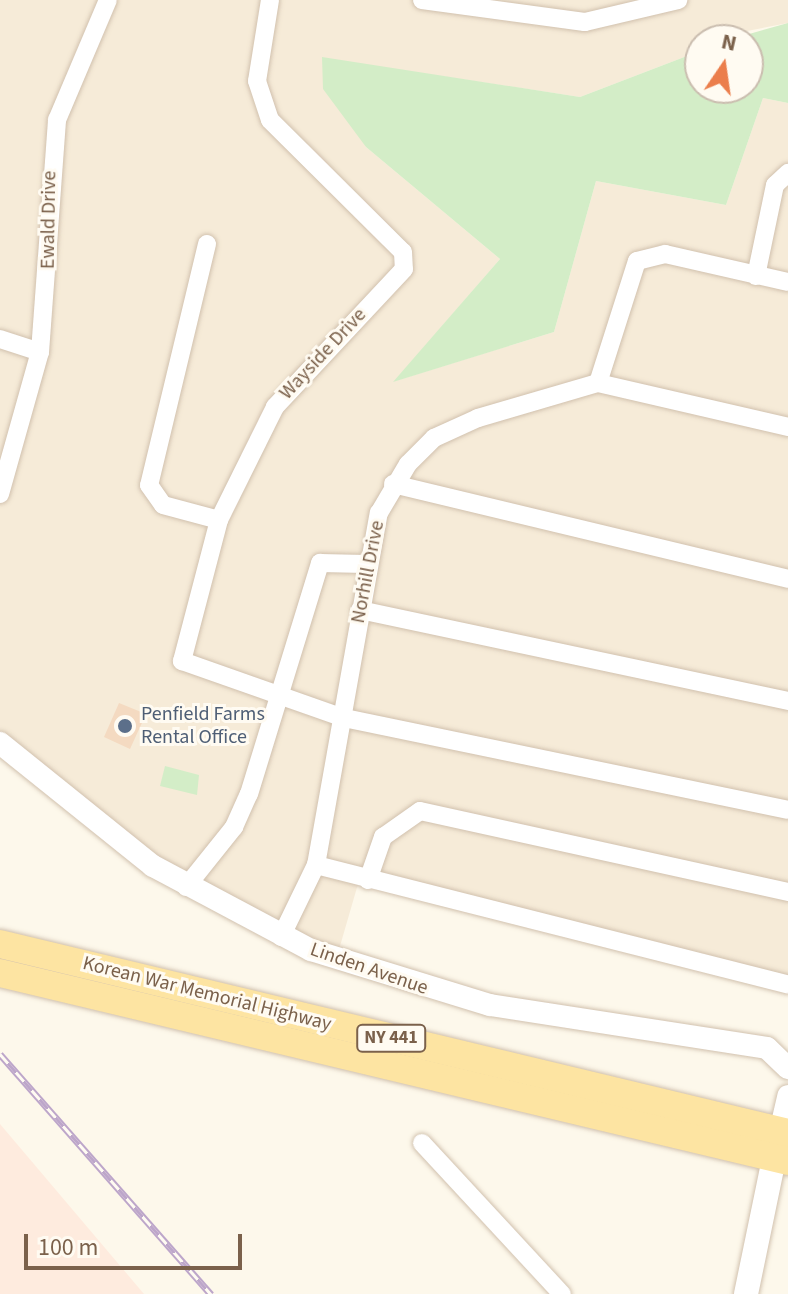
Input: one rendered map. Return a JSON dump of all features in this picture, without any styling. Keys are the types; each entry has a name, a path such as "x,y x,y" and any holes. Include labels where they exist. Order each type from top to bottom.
{"main road":[{"name":"Korean War Memorial Highway","path":"1,944 782,1146"},
{"name":"Korean War Memorial Highway","path":"0,973 782,1146"},
{"path":"746,1294 782,1146"}],"street":[{"name":"Ewald Drive","path":"0,494 40,352 53,232 51,150 108,0"},
{"path":"422,0 559,8 585,22 678,0"},
{"name":"Wayside Drive","path":"275,1 257,81 270,120 403,252 404,269 275,407 219,520 182,661 278,697"},
{"path":"756,276 775,185 788,173"},
{"path":"207,244 149,485 163,505 219,520"},
{"path":"788,282 665,254 637,261 598,383 788,427"},
{"path":"0,339 40,352"},
{"name":"Norhill Drive","path":"281,937 316,865 344,718 366,564 393,484 434,438 598,383"},
{"path":"393,484 788,579"},
{"path":"186,887 234,827 320,563 366,564"},
{"path":"360,610 788,701"},
{"path":"278,697 344,718 788,810"},
{"name":"Linden Avenue","path":"0,743 92,822 186,887 281,937 422,989 758,1046 787,1064"},
{"path":"368,880 383,837 420,811 788,892"},
{"path":"316,865 788,984"},
{"path":"782,1146 788,1096"},
{"path":"422,1143 562,1294"}],"shaded area":[{"path":"0,0 788,0 788,23 764,28 764,24 684,24 684,57 580,97 322,58 366,147 500,259 395,381 554,332 596,181 726,205 764,98 788,103 788,990 358,884 338,953 173,868 0,732"},
{"path":"0,1124 144,1294 0,1294"}],"green space":[{"path":"788,23 788,103 764,98 764,30"},
{"path":"322,57 580,97 684,57 684,104 761,104 726,205 596,181 554,332 393,382 500,259 366,147 323,89"},
{"path":"165,766 199,775 197,795 160,786"}],"building":[{"name":"Penfield Farms Rental Office","path":"119,703 146,714 130,749 104,737"}],"railway":[{"path":"0,1054 211,1294"}],"place":[{"name":"Penfield Farms Rental Office","path":"125,726"}]}
